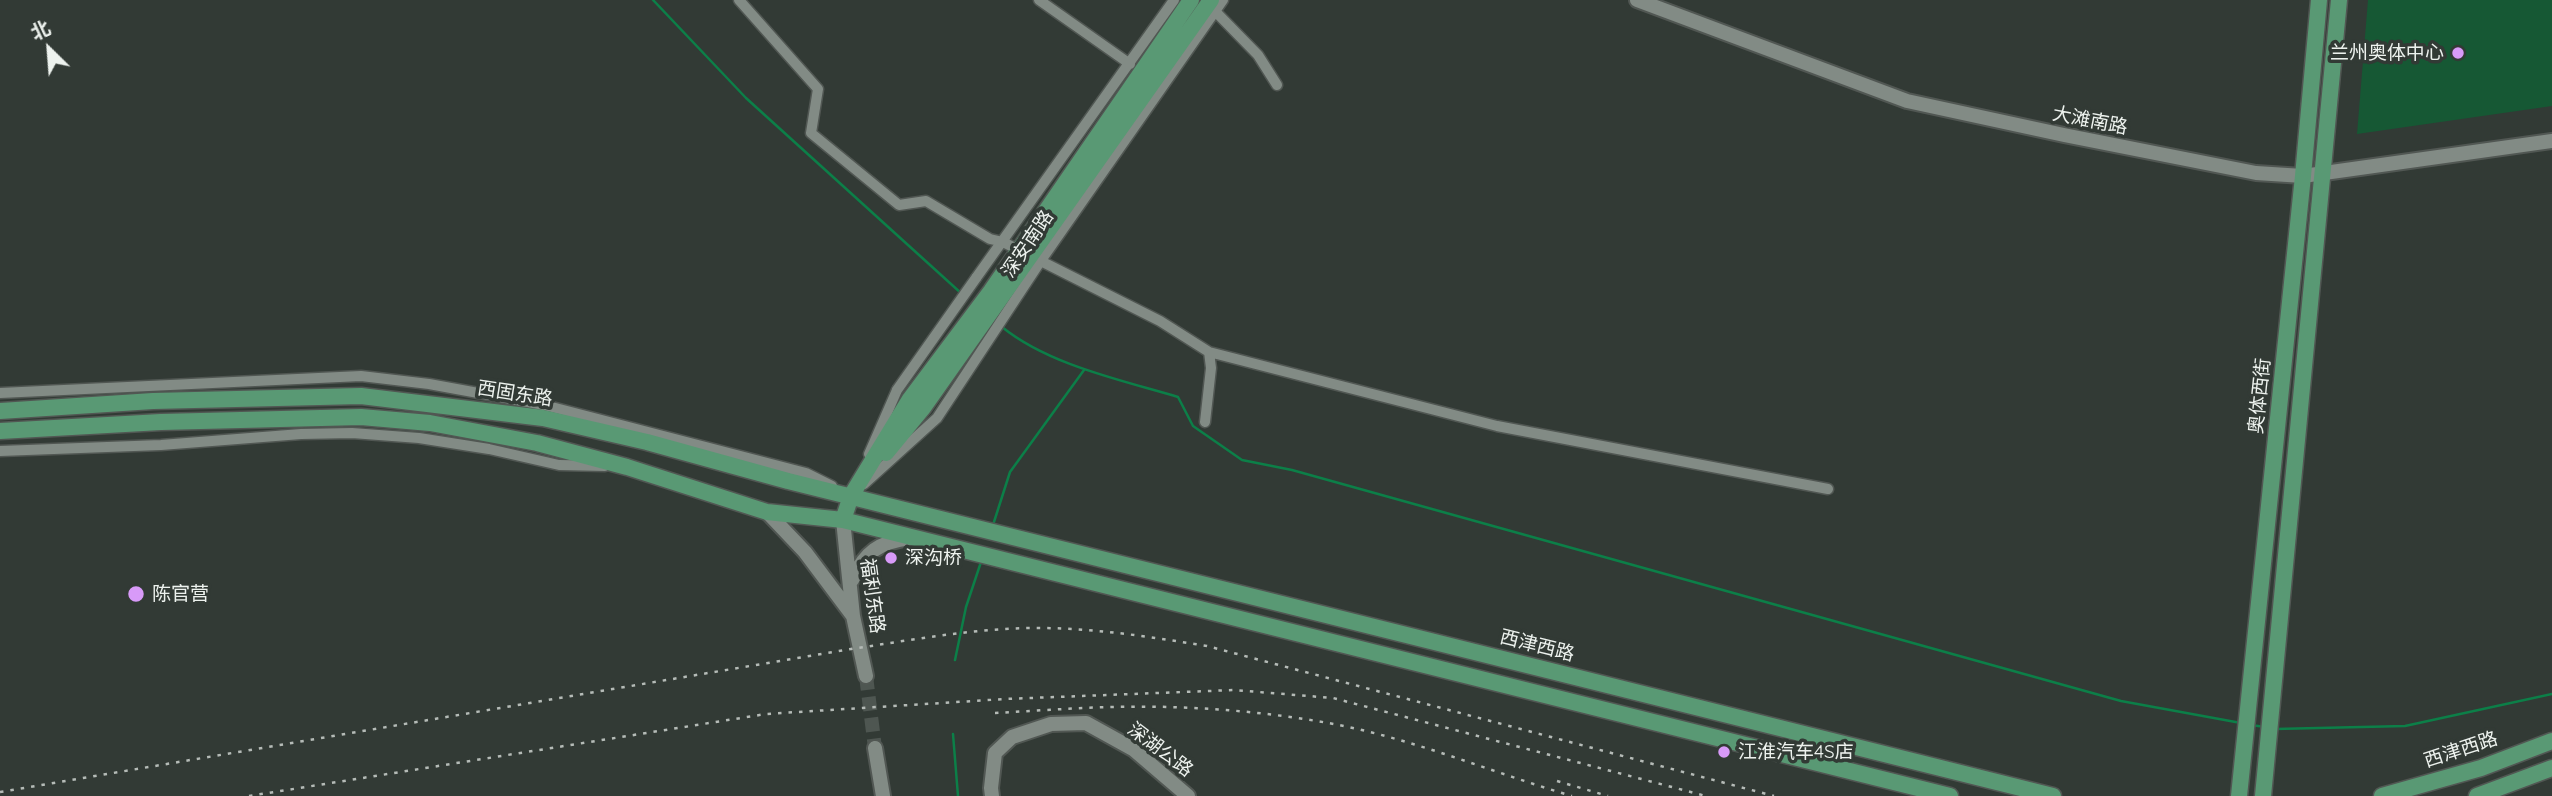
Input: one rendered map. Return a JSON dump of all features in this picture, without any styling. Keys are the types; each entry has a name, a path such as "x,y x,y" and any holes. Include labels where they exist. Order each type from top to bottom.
{"main road":[{"name":"深安南路","path":"851,496 910,399 1001,299 1191,0"},
{"name":"奥体西街","path":"2239,796 2319,0"},
{"path":"2263,796 2339,0"},
{"name":"深安南路","path":"1030,256 1215,4"},
{"name":"西固东路","path":"0,411 208,399 360,396 408,401 542,418 647,442 1011,536"},
{"path":"0,431 161,422 361,416 430,423 537,443 627,467 767,512 843,520 1950,796"},
{"path":"843,520 851,496"},
{"name":"西津西路","path":"1011,536 2053,796"},
{"name":"西津西路","path":"2382,796 2481,768 2552,741"},
{"path":"2477,796 2552,768"}],"street":[{"path":"738,0 818,89 811,133 899,205 926,201 990,239 1003,242 1160,321 1209,352 1497,426 1828,489"},
{"path":"1039,0 1130,64"},
{"name":"深安南路","path":"851,496 910,399 976,278 1174,0"},
{"name":"大滩南路","path":"1637,0 1907,101 2256,173 2303,176 2552,141"},
{"path":"1215,4 1258,55 1277,85"},
{"name":"深安南路","path":"851,496 937,418 1001,299"},
{"path":"1205,422 1211,368 1209,352"},
{"path":"0,393 361,376 429,384 544,405 806,473 851,496"},
{"path":"0,451 352,433 419,438 489,449 559,465 627,467"},
{"path":"767,512 805,552 853,617"},
{"name":"福利东路","path":"843,520 853,617 866,676"},
{"path":"851,582 859,564 873,550 890,541 910,538"},
{"name":"深湖公路","path":"992,796 995,753 1012,737 1051,724 1086,723 1133,749 1188,796"},
{"path":"874,748 885,795"}],"green space":[{"name":"兰州奥体中心","path":"2368,0 2552,0 2552,106 2357,134"}],"waterway":[{"path":"653,0 746,98 962,294"},
{"path":"1002,327 1041,352 1063,361 1178,397 1193,426 1242,460 1292,470 2121,701 2241,723"},
{"path":"993,525 1010,472 1084,370"},
{"path":"955,660 966,607 981,562"},
{"path":"2275,729 2405,726 2552,694"},
{"path":"2251,725 2265,727"},
{"path":"953,734 958,796"}],"tunnel":[{"path":"866,676 875,748"}],"railway":[{"path":"0,792 920,638 967,632 1059,628 1144,636 1207,646 1774,796"},
{"path":"249,796 766,714 1005,699 1234,690 1333,698 1706,796"},
{"path":"995,713 1140,707 1197,708 1283,716 1339,725 1427,748 1572,796"},
{"path":"1557,781 1608,796"}],"place":[{"name":"兰州奥体中心","path":"2458,53"},
{"name":"深沟桥","path":"891,558"},
{"name":"陈官营","path":"136,594"},
{"name":"江淮汽车4S店","path":"1724,752"}]}
